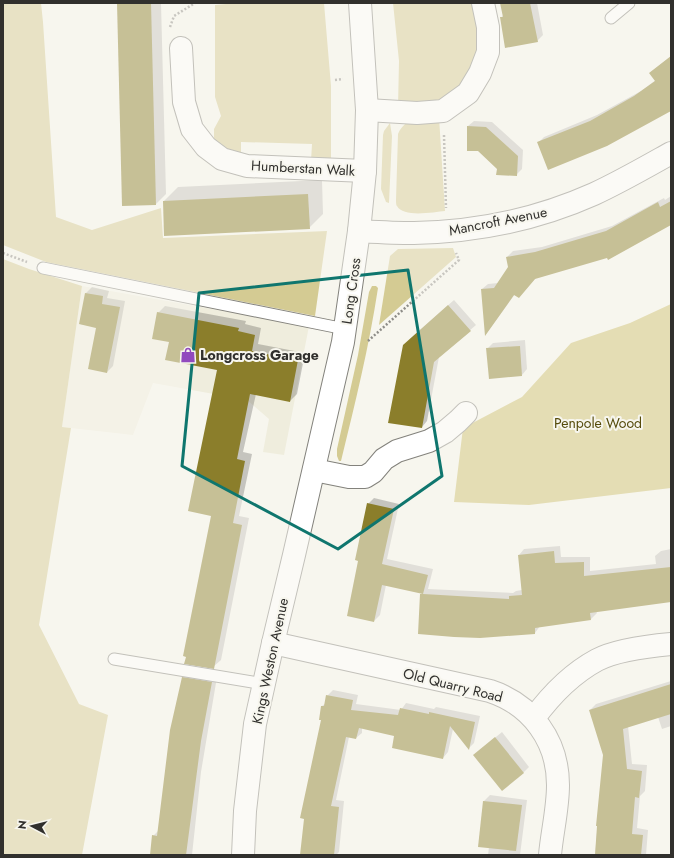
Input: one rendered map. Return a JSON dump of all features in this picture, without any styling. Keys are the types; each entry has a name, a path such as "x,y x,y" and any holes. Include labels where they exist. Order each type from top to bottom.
{"street":[{"name":"Long Cross","path":"314,470 345,329 360,231 365,171 367,110 360,3"},
{"path":"367,110 417,113 443,110 468,93 480,73 488,52 488,27 483,3"},
{"name":"Humberstan Walk","path":"181,48 184,102 192,129 206,147 222,159 247,166 365,171"},
{"name":"Mancroft Avenue","path":"360,231 413,233 447,231 475,228 516,220 547,212 594,194 631,176 671,153"},
{"path":"314,470 349,477 364,477 373,472 384,460 397,451 429,441 445,432 466,413"},
{"name":"Kings Weston Avenue","path":"243,855 255,724 314,470"},
{"name":"Old Quarry Road","path":"273,643 490,691 513,701 534,718 550,744 558,773 557,801 550,855"},
{"path":"534,718 555,692 597,660 615,654 671,644"}],"lane":[{"path":"610,18 628,3"},
{"path":"43,268 345,329"},
{"path":"114,659 264,684"}],"path":[{"path":"3,252 43,268"}],"highlighted area":[{"path":"408,270 442,476 338,549 182,466 199,293"}],"shaded area":[{"path":"3,3 41,3 56,217 92,230 161,208 163,238 327,231 315,316 46,262 3,245"},
{"path":"237,3 324,3 331,86 331,162 311,161 312,144 241,142 241,158 232,156 214,140 214,129 221,116 215,97 215,5"},
{"path":"393,3 475,3 481,37 472,75 443,102 398,107 399,61"},
{"path":"439,117 445,211 427,213 405,212 400,210 396,203 398,134 401,128 410,121"},
{"path":"390,123 392,136 389,203 386,202 381,189 383,135"},
{"path":"453,248 456,257 379,325 390,256 398,249"},
{"path":"3,259 82,286 62,427 71,428 39,625 79,704 108,715 82,855 3,855"},
{"name":"Longcross Garage","path":"82,286 309,326 284,455 263,452 269,419 247,400 153,383 133,435 62,427"},
{"path":"372,286 376,286 378,288 370,332 341,461 339,461 337,449 358,355 369,292"}],"green space":[{"name":"Penpole Wood","path":"671,304 671,488 529,505 454,502 463,428 522,397 571,343 630,323"}],"building":[{"path":"117,3 151,3 156,205 122,206"},
{"path":"500,3 530,3 538,42 505,48 500,17 503,17"},
{"path":"671,56 671,111 607,146 548,170 537,142 590,121 634,96 655,81 649,73"},
{"path":"467,126 486,127 518,156 517,176 496,175 497,169 478,151 467,151"},
{"path":"308,194 310,229 164,236 163,201"},
{"path":"671,201 671,225 608,260 607,258 535,279 519,298 514,295 485,336 481,289 494,288 508,267 506,257 535,252 606,231 658,202 660,207"},
{"path":"85,293 103,296 102,304 120,307 107,373 88,369 96,328 79,324"},
{"path":"448,305 471,331 434,362 422,428 388,423 403,345"},
{"path":"157,312 239,328 238,331 255,335 252,351 298,360 290,402 250,394 237,459 245,461 233,523 242,525 214,669 184,664 186,657 183,656 211,516 188,511 217,370 165,360 169,342 152,339"},
{"path":"520,346 522,376 489,379 486,348"},
{"path":"367,503 394,509 382,564 428,575 423,594 382,585 374,622 347,616 358,561 355,560"},
{"path":"554,551 555,563 584,562 584,576 671,567 671,602 590,613 591,620 535,628 535,634 480,638 418,634 420,594 509,599 509,596 522,595 518,555"},
{"path":"182,677 212,682 201,741 186,855 150,855 152,835 157,836 170,730"},
{"path":"671,684 671,714 623,729 627,769 642,771 639,798 635,797 632,834 643,835 641,855 595,855 596,826 603,755 589,710"},
{"path":"326,695 353,700 351,710 398,715 400,708 429,714 429,712 475,722 469,750 450,726 443,759 392,748 394,736 359,728 356,739 346,737 331,806 339,807 334,855 300,855 304,819 300,818 321,720 319,720 321,706 324,706"},
{"path":"495,737 524,773 502,791 473,755"},
{"path":"483,801 522,805 516,851 478,847"}],"place":[{"name":"Longcross Garage","path":"188,355"}]}
